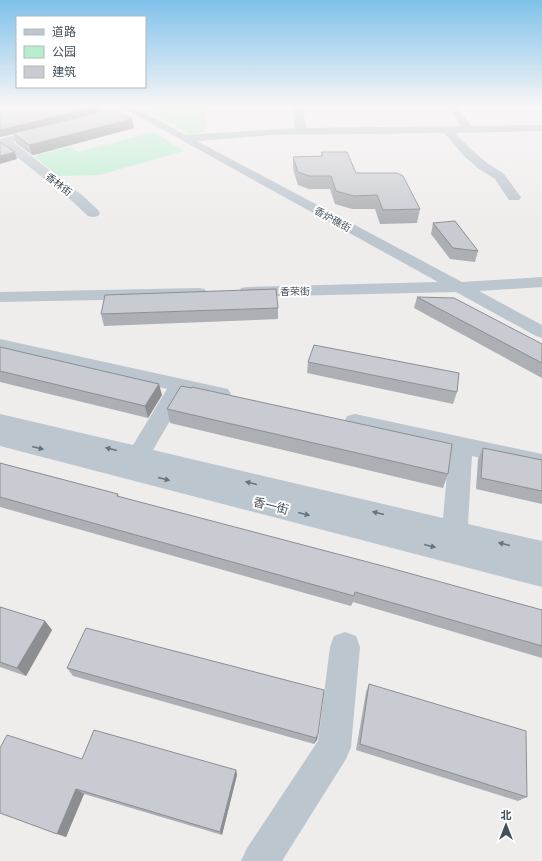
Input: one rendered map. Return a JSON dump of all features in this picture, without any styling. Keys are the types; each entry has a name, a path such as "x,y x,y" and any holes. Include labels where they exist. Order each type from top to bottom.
{"street":[{"name":"香林街","path":"9,146 77,198 93,213"},
{"name":"香炉礁街","path":"200,146 542,332"},
{"path":"462,146 483,166 498,176 514,197"},
{"name":"香荣街","path":"0,296 460,288 542,282"},
{"path":"0,345 243,398"},
{"path":"134,463 180,385"},
{"path":"336,418 542,463"},
{"name":"香一街","path":"0,422 134,463 453,542 542,574"},
{"name":"香一街","path":"0,438 134,463"},
{"path":"453,542 461,446"},
{"name":"香一街","path":"453,542 542,553"},
{"path":"260,861 334,747 345,647"}],"green space":[{"path":"100,146 176,146 184,151 99,175 58,176 34,156 70,147 78,152"}],"building":[{"path":"0,146 6,146 15,152 0,156"},
{"path":"321,152 347,152 356,173 397,173 403,176 420,209 383,210 377,195 354,196 336,191 331,176 309,176 298,172 293,157 323,156"},
{"path":"455,221 478,251 453,248 433,223"},
{"path":"276,289 278,308 101,314 105,295"},
{"path":"417,297 454,298 542,344 542,363"},
{"path":"314,345 459,373 457,392 308,362"},
{"path":"0,347 159,384 145,406 0,371"},
{"path":"181,386 192,387 452,444 448,474 167,409"},
{"path":"483,448 542,460 542,491 481,478"},
{"path":"0,463 118,494 117,496 383,566 542,610 542,646 355,592 354,596 0,497"},
{"path":"0,607 45,621 17,668 0,662"},
{"path":"86,628 324,690 318,734 316,738 67,668"},
{"path":"369,684 526,731 527,797 360,744"},
{"path":"94,730 236,770 220,832 76,789 57,834 0,813 0,748 7,735 82,759"}]}
